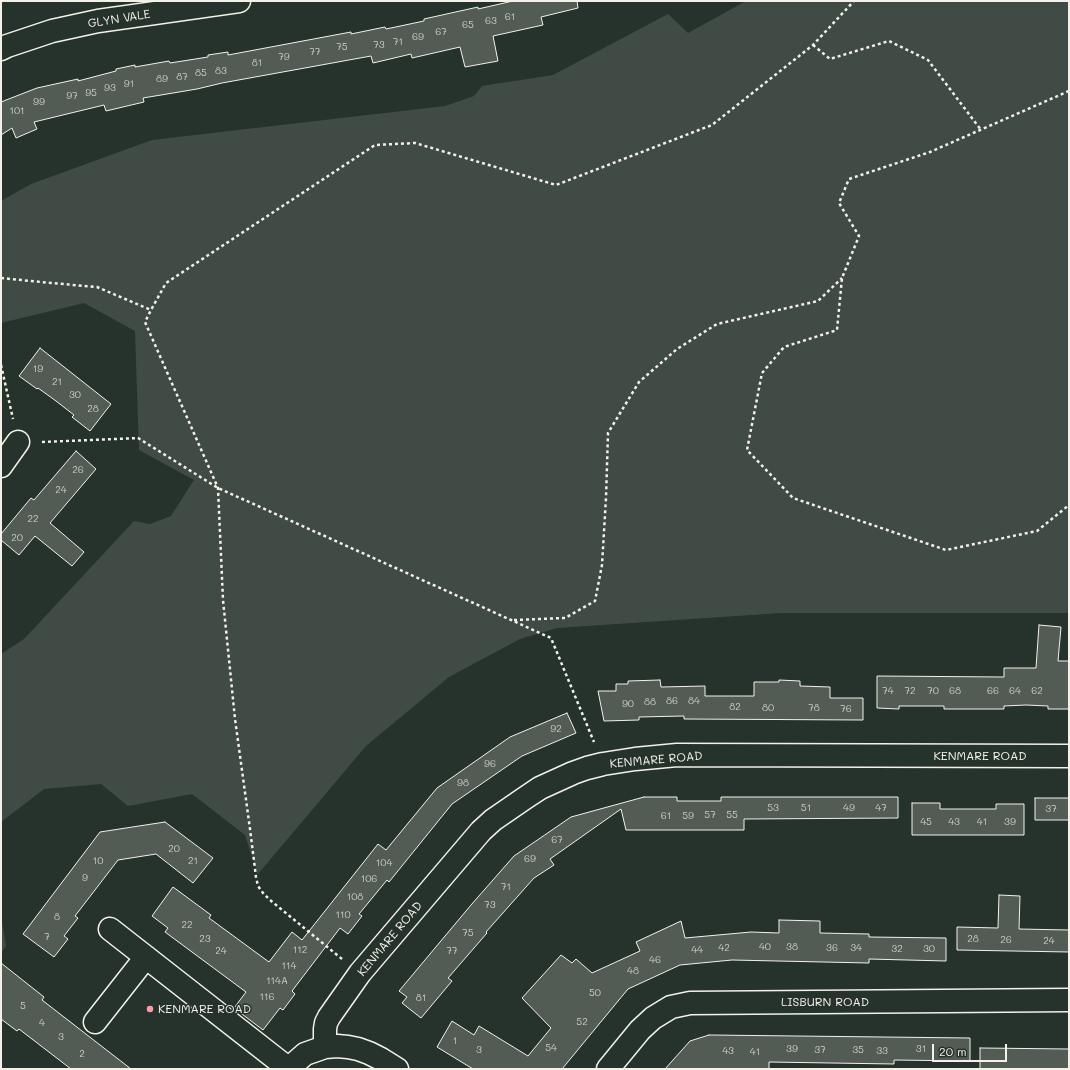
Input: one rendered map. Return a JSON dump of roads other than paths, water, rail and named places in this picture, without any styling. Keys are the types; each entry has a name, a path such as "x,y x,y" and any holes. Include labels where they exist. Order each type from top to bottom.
{"street":[{"name":"GLYN VALE","path":"3,41 98,21 239,1"},
{"path":"1,466 18,442"},
{"name":"KENMARE ROAD","path":"325,1047 326,1023 360,973 471,843 493,820 511,807 540,788 573,773 603,764 677,755 1069,756"},
{"path":"110,930 288,1069 305,1054 325,1047 348,1047 358,1049 381,1059 397,1069"},
{"path":"96,1022 146,957"},
{"name":"LISBURN ROAD","path":"608,1069 640,1030 653,1018 671,1007 690,1003 1069,1000"}],"place":[{"name":"KENMARE ROAD","path":"150,1009"}]}
